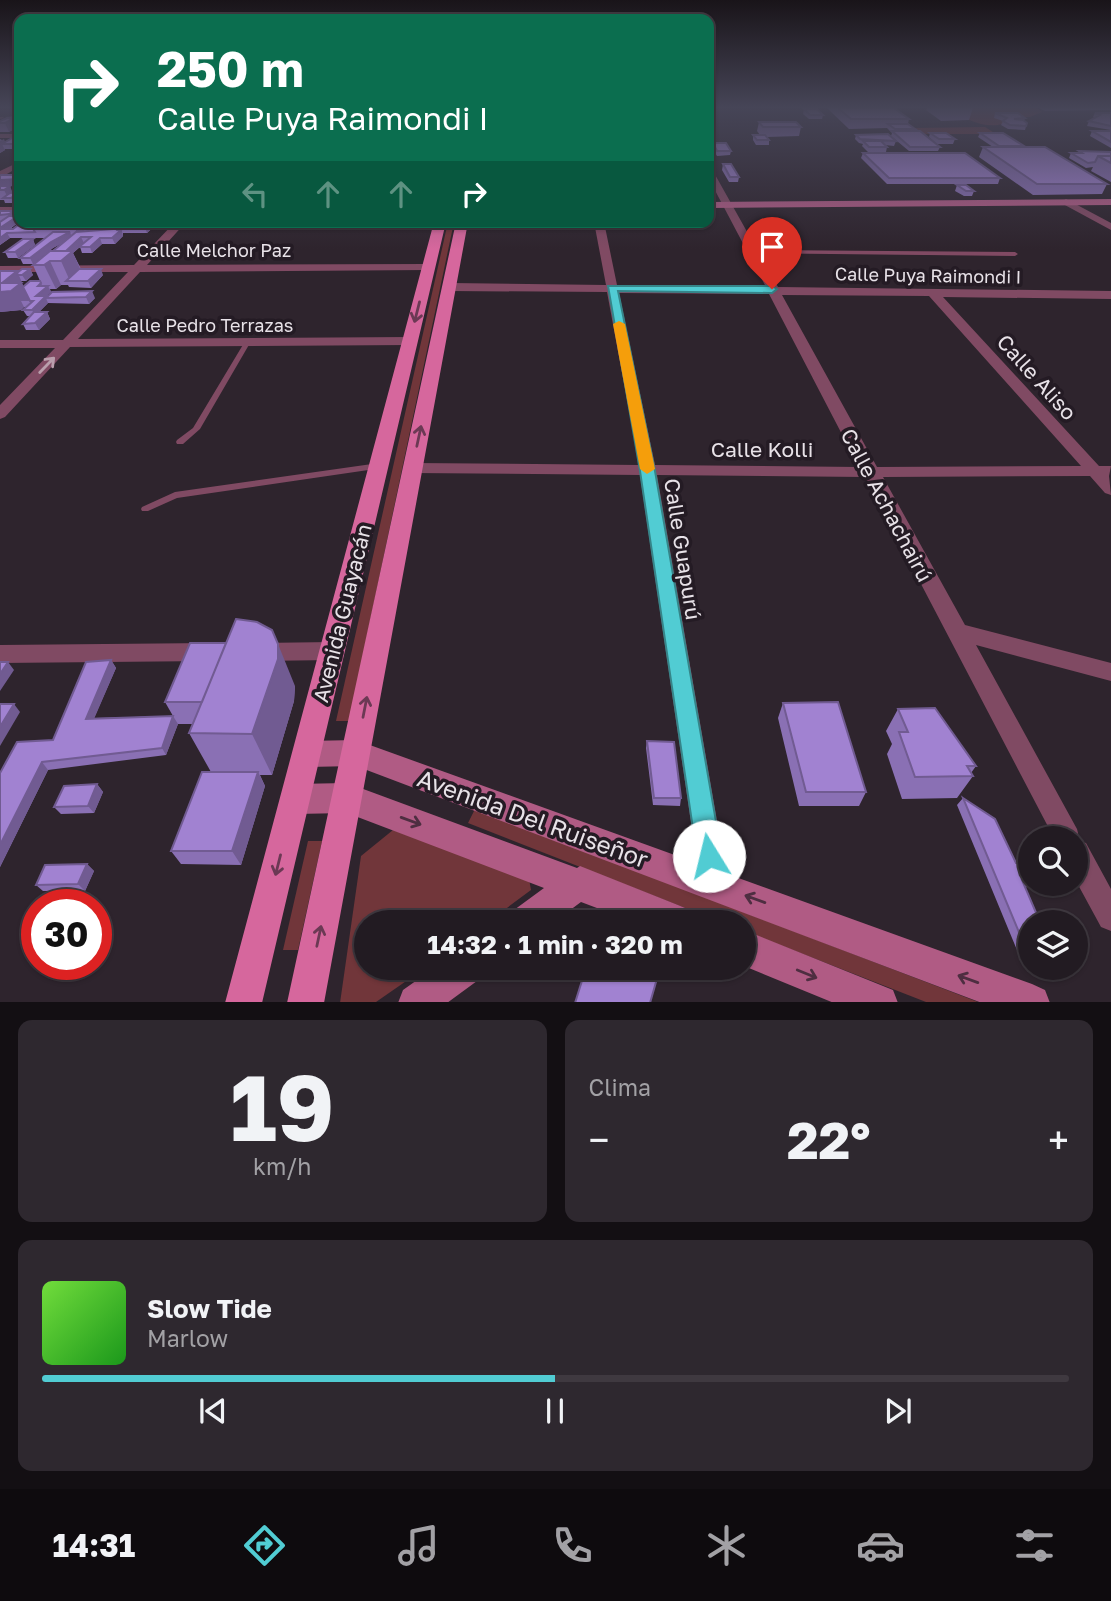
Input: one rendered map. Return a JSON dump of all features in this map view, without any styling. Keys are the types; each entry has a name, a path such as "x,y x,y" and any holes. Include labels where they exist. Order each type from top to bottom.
{"main road":[{"path":"714,205 1111,202"},
{"name":"Avenida Guayacán","path":"243,1002 438,228"},
{"name":"Avenida Guayacán","path":"305,1002 461,228"},
{"name":"Avenida Del Ruiseñor","path":"307,754 356,753 1029,1002"},
{"name":"Avenida Del Ruiseñor","path":"295,799 347,798 648,910"},
{"path":"543,910 580,883"},
{"path":"756,953 878,1002"},
{"path":"417,1002 448,980"}],"street":[{"name":"Calle Achachairú","path":"714,180 1061,826"},
{"path":"1066,202 1111,226"},
{"path":"1080,202 1111,219"},
{"path":"0,414 175,228"},
{"name":"Calle Guapurú","path":"600,228 648,471 714,884"},
{"name":"Calle Melchor Paz","path":"0,269 428,267"},
{"name":"Calle Puya Raimondi I","path":"450,286 1111,295"},
{"name":"Calle Aliso","path":"932,292 1103,471 1111,489"},
{"name":"Calle Pedro Terrazas","path":"0,344 410,341"},
{"name":"Calle Kolli","path":"412,468 1103,471"},
{"path":"955,631 1111,671"},
{"path":"0,654 333,651"},
{"path":"1088,875 1111,917"}],"lane":[{"path":"751,252 1015,254"},
{"path":"180,442 196,429 247,343"},
{"path":"145,509 175,495 379,466"}],"shaded area":[{"path":"447,228 453,228 349,721 336,721"},
{"path":"475,809 738,910 690,910 468,823"},
{"path":"393,830 529,879 531,890 504,910 354,910 354,980 408,980 376,1002 340,1002 361,856"},
{"path":"308,841 322,841 298,950 283,950"},
{"path":"756,917 978,1002 926,1002 756,936"}],"building":[{"path":"865,155 967,155 1000,178 889,178"},
{"path":"994,155 1058,155 1107,184 1037,184"},
{"path":"1074,155 1111,155 1098,156 1095,162 1088,163"},
{"path":"1098,156 1111,156 1111,163"},
{"path":"723,164 731,164 739,177 730,177"},
{"path":"14,175 14,179 0,180 0,176"},
{"path":"957,185 966,185 974,191 966,191"},
{"path":"14,193 14,196 3,198"},
{"path":"0,211 14,211 0,215"},
{"path":"9,216 14,216 0,228 0,222"},
{"path":"33,228 35,232 7,233 0,238 0,229"},
{"path":"121,230 112,238 100,238 90,247 79,247 91,237 81,237 66,251 53,251 76,232"},
{"path":"53,232 70,232 30,258 20,258"},
{"path":"23,239 33,239 15,252 5,252"},
{"path":"50,251 73,251 61,261 33,265"},
{"path":"22,269 30,269 18,275"},
{"path":"79,269 101,269 88,281 66,281"},
{"path":"0,271 17,271 0,283"},
{"path":"30,281 40,281 38,286 48,286 36,296 46,296 32,310 23,310 33,301 30,301 23,287"},
{"path":"0,283 21,283 11,291 0,292"},
{"path":"92,291 86,297 46,298 52,292"},
{"path":"34,312 47,312 35,323 23,324"},
{"path":"236,619 257,622 272,630 278,644 278,659 252,734 189,733"},
{"path":"190,643 226,643 202,702 165,702"},
{"path":"111,660 86,719 173,716 162,748 42,762 0,845 0,773 17,742 53,740 86,662"},
{"path":"0,662 8,662 0,674"},
{"path":"838,702 866,792 806,792 783,703"},
{"path":"0,704 14,704 0,727"},
{"path":"935,708 976,766 967,766 973,776 915,777 899,732 908,732 898,709"},
{"path":"647,741 674,742 681,798 654,798"},
{"path":"202,772 258,772 232,851 171,851"},
{"path":"97,784 88,806 54,807 64,786"},
{"path":"963,798 995,819 1018,863 1018,896 1029,896 1035,910 1018,910 1018,930"},
{"path":"87,864 78,884 36,885 45,865"},
{"path":"582,980 657,980 650,1002 575,1002"}],"slow traffic":[{"path":"619,324 647,469"}],"route":[{"path":"709,856 648,471 612,288 772,289"}]}
